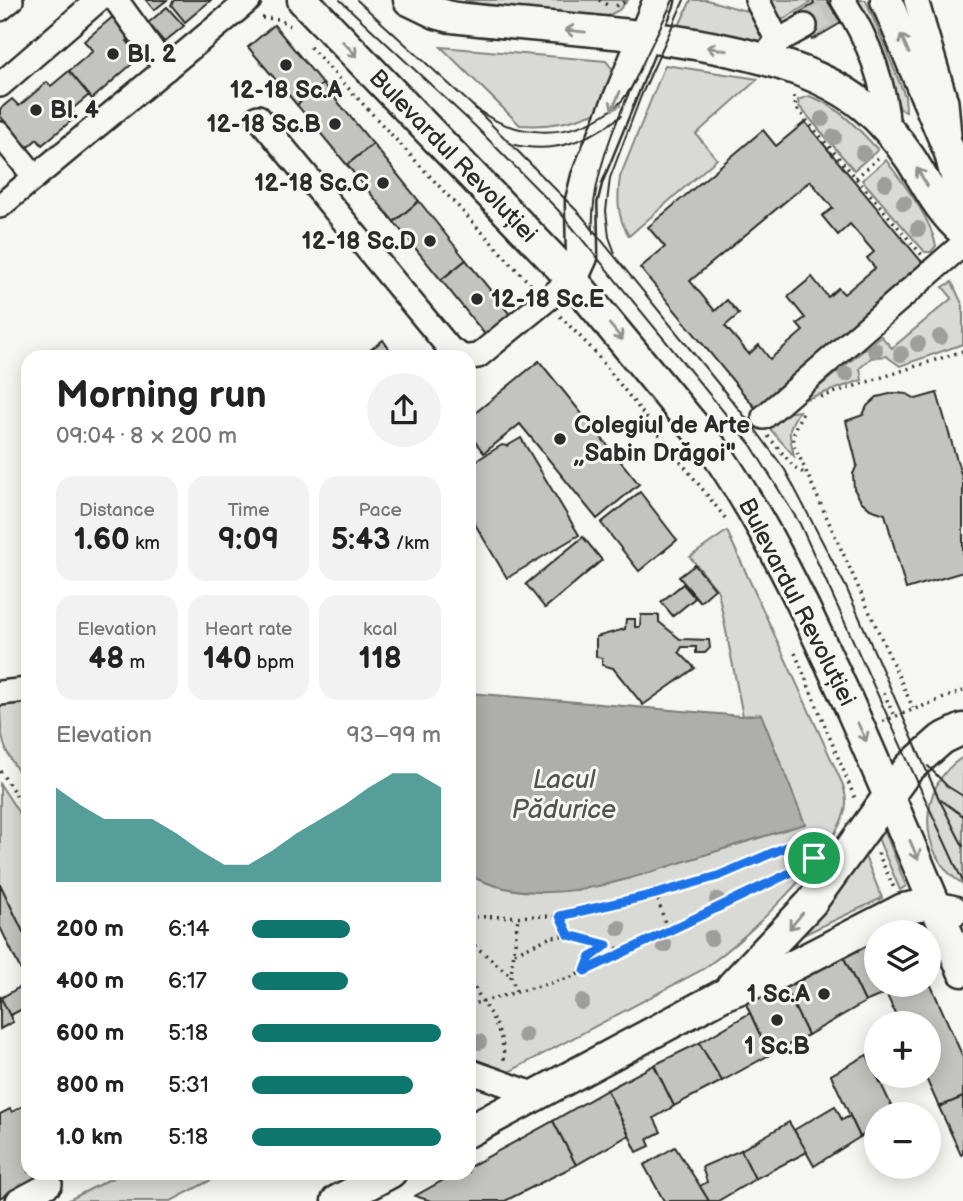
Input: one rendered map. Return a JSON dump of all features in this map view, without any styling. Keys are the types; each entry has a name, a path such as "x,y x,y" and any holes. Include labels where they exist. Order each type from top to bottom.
{"main road":[{"name":"Bulevardul Revoluției","path":"303,0 572,279 717,454 756,514 813,625 889,793 951,910 963,971"},
{"path":"409,0 451,17 770,50 863,105 888,140 909,157 945,214 963,231"},
{"path":"572,279 582,257 581,201 587,177 659,0"},
{"path":"886,0 950,152 963,206"},
{"path":"724,994 803,913 889,793 932,746 963,729"},
{"path":"476,1127 724,994 775,975 903,909 925,905 951,910"},
{"path":"337,1201 380,1186"}],"street":[{"path":"0,9 11,0"},
{"path":"0,85 98,0"},
{"path":"116,0 166,69"},
{"path":"757,0 770,50 804,26"},
{"path":"916,0 946,102 950,152"},
{"path":"841,4 869,46 879,73 887,109 888,140"},
{"path":"0,206 166,69 251,10"},
{"path":"258,117 452,350"},
{"path":"0,134 35,177"},
{"path":"764,417 963,244"},
{"path":"476,356 572,279"},
{"path":"0,693 21,691"},
{"path":"476,1073 537,1095"},
{"path":"18,1201 50,1184"}],"path":[{"path":"599,0 612,7 628,0"},
{"path":"251,10 279,19 296,32"},
{"path":"301,37 593,350 728,522"},
{"path":"796,87 793,100 796,108 919,252 925,258 931,257"},
{"path":"856,177 888,140"},
{"path":"817,399 963,351"},
{"path":"809,405 792,435 913,708"},
{"path":"764,417 760,428 794,467 809,476"},
{"path":"795,652 903,909"},
{"path":"884,692 894,716 963,691"},
{"path":"0,771 21,802"},
{"path":"476,917 560,916 656,894 718,876 805,839 814,858"},
{"path":"476,1003 569,978 629,952 792,872 822,851"},
{"path":"656,894 668,933"},
{"path":"560,916 569,935"},
{"path":"516,991 511,976 518,917"},
{"path":"514,954 551,937 569,935 629,952"},
{"path":"585,971 590,958 607,945"},
{"path":"476,947 511,976"},
{"path":"476,987 500,1035 504,1055 502,1083"}],"shaded area":[{"path":"464,0 628,0 619,10 606,17 491,7"},
{"path":"691,0 707,0 750,12 765,34 758,43 677,30"},
{"path":"766,0 808,0 810,3 779,22"},
{"path":"857,0 866,0 905,96 906,111 900,109 888,72"},
{"path":"441,47 606,61 614,71 601,110 562,123 520,125"},
{"path":"665,65 758,79 696,134 717,159 629,236 619,208 620,177"},
{"path":"809,96 838,111 878,150 854,170 799,106 798,100"},
{"path":"886,160 928,223 936,246 931,252 925,252 862,180"},
{"path":"952,282 963,306 963,344 900,366 886,356 871,358 860,368 862,380 803,400 881,336 892,348 952,298 943,287"},
{"path":"799,411 790,429 794,456 771,430 770,425 786,413"},
{"path":"727,531 843,785 846,808 843,817 819,857 801,879 759,922 718,958 700,971 476,1089 476,878 511,888 541,891 585,889 743,716 718,591 690,557"},
{"path":"21,700 21,775 8,755 2,737 0,701"},
{"path":"963,757 963,884 948,872 937,856 930,839 928,820 930,802 937,785 948,769"},
{"path":"0,784 21,816 21,928 0,884"},
{"path":"884,829 906,886 900,890 877,836"},
{"path":"864,854 882,898 803,935"},
{"path":"108,1180 211,1180 171,1201 67,1201"}],"water":[{"name":"Lacul Pădurice","path":"476,694 742,716 761,714 805,824 638,876 581,889 552,892 496,886 476,878"}],"building":[{"path":"146,0 167,0 154,10"},
{"path":"174,0 211,0 185,22 171,5"},
{"path":"812,0 827,0 841,23 812,40 797,14 814,4"},
{"path":"167,7 184,26 164,42 148,23"},
{"name":"Bl. 2","path":"115,15 131,39 127,41 140,57 92,99 69,71 93,51 84,41"},
{"name":"12-18 Sc.A","path":"274,25 323,84 297,105 248,47"},
{"name":"Bl. 4","path":"69,71 89,95 71,110 77,116 42,145 37,139 27,148 0,116 0,109 12,99 19,106 47,82 51,86"},
{"name":"12-18 Sc.B","path":"323,84 373,144 347,165 297,105"},
{"path":"805,122 926,267 757,410 640,268 665,247 648,227 763,130 776,146","holes":["810,181 833,208 822,216 838,235 850,224 874,252 867,258 875,268 844,294 838,288 828,297 812,277 788,297 805,318 797,324 803,331 770,359 759,345 749,354 725,326 739,314 727,300 715,311 690,281"]},
{"name":"12-18 Sc.C","path":"373,144 419,201 394,222 347,165"},
{"name":"12-18 Sc.D","path":"419,201 466,260 441,280 394,222"},
{"name":"12-18 Sc.E","path":"466,260 512,317 487,337 441,280"},
{"path":"383,340 390,350 370,350"},
{"path":"539,361 639,484 597,519 520,424 484,453 476,443 476,412"},
{"path":"894,393 907,394 916,399 937,393 963,481 963,572 906,589 885,514 870,509 854,489 853,474 857,465 846,421 863,415 867,406 877,397"},
{"path":"521,438 579,535 507,578 476,526 476,461 502,445 507,446"},
{"path":"640,492 677,540 639,571 601,523"},
{"path":"583,537 602,560 545,608 526,584"},
{"path":"695,565 715,589 700,602 679,577"},
{"path":"683,584 695,598 673,616 661,602"},
{"path":"641,615 659,615 659,622 680,639 709,640 710,648 705,653 696,653 696,647 682,647 679,652 695,668 643,705 613,668 602,665 602,658 596,657 596,637 625,629 626,619 635,619 635,627 640,627"},
{"path":"0,884 21,928 21,970 0,927"},
{"path":"864,946 864,997 877,997 865,1002 843,956"},
{"name":"1 Sc.A","path":"843,956 865,1002 808,1035 784,986"},
{"path":"21,986 21,1010 9,1016 1,998"},
{"name":"1 Sc.B","path":"784,986 808,1035 769,1055 746,1004"},
{"path":"0,996 13,1022 0,1029"},
{"path":"888,997 936,997 963,1057 963,1097 941,1106 930,1088 941,1088 941,1011 894,1011"},
{"path":"750,1013 769,1055 722,1081 699,1043"},
{"path":"699,1043 722,1081 674,1106 654,1065"},
{"path":"864,1057 864,1088 883,1088 890,1102 864,1102 864,1135 860,1137 831,1075"},
{"path":"654,1065 674,1106 654,1118 661,1132 647,1139 650,1146 637,1152 607,1090"},
{"path":"607,1090 629,1135 576,1165 553,1121"},
{"path":"963,1097 961,1155 941,1111 941,1106"},
{"path":"835,1106 842,1120 850,1116 860,1137 814,1166 794,1130"},
{"path":"21,1107 21,1180 34,1180 0,1198 0,1114 10,1109 12,1112"},
{"path":"553,1121 576,1165 505,1201 431,1201 415,1196 444,1180 476,1180 476,1163"},
{"path":"789,1122 807,1152 755,1179 741,1150"},
{"path":"675,1147 709,1201 664,1201 644,1165"},
{"path":"741,1150 755,1179 718,1201 709,1201 700,1186 707,1182 702,1167"}],"tunnel":[{"path":"805,26 833,10"}],"tram line":[{"path":"340,0 475,126 558,210 751,445 800,524 963,882"},
{"path":"357,0 473,106 489,117 523,130 559,131 595,120 615,107 636,80"},
{"path":"593,233 599,175 608,145 633,83 673,0"},
{"path":"615,253 609,237 606,211 610,178 641,96 684,0"},
{"path":"473,106 581,215 755,429 785,470 846,587 939,799 963,846"},
{"path":"511,144 541,148 569,144 583,139 621,116"},
{"path":"928,766 947,786 963,796"},
{"path":"941,800 963,816"}],"place":[{"name":"Bl. 2","path":"113,54"},
{"name":"12-18 Sc.A","path":"286,65"},
{"name":"Bl. 4","path":"36,110"},
{"name":"12-18 Sc.B","path":"335,124"},
{"name":"12-18 Sc.C","path":"383,183"},
{"name":"12-18 Sc.D","path":"430,241"},
{"name":"12-18 Sc.E","path":"477,299"},
{"name":"Colegiul de Arte ,,Sabin Drăgoi\"","path":"560,439"},
{"name":"1 Sc.A","path":"824,994"},
{"name":"1 Sc.B","path":"777,1020"}],"route":[{"path":"805,839 814,858 792,872 585,971 586,964 595,952 607,945 569,935 560,916 656,894 718,876 805,839"}]}
